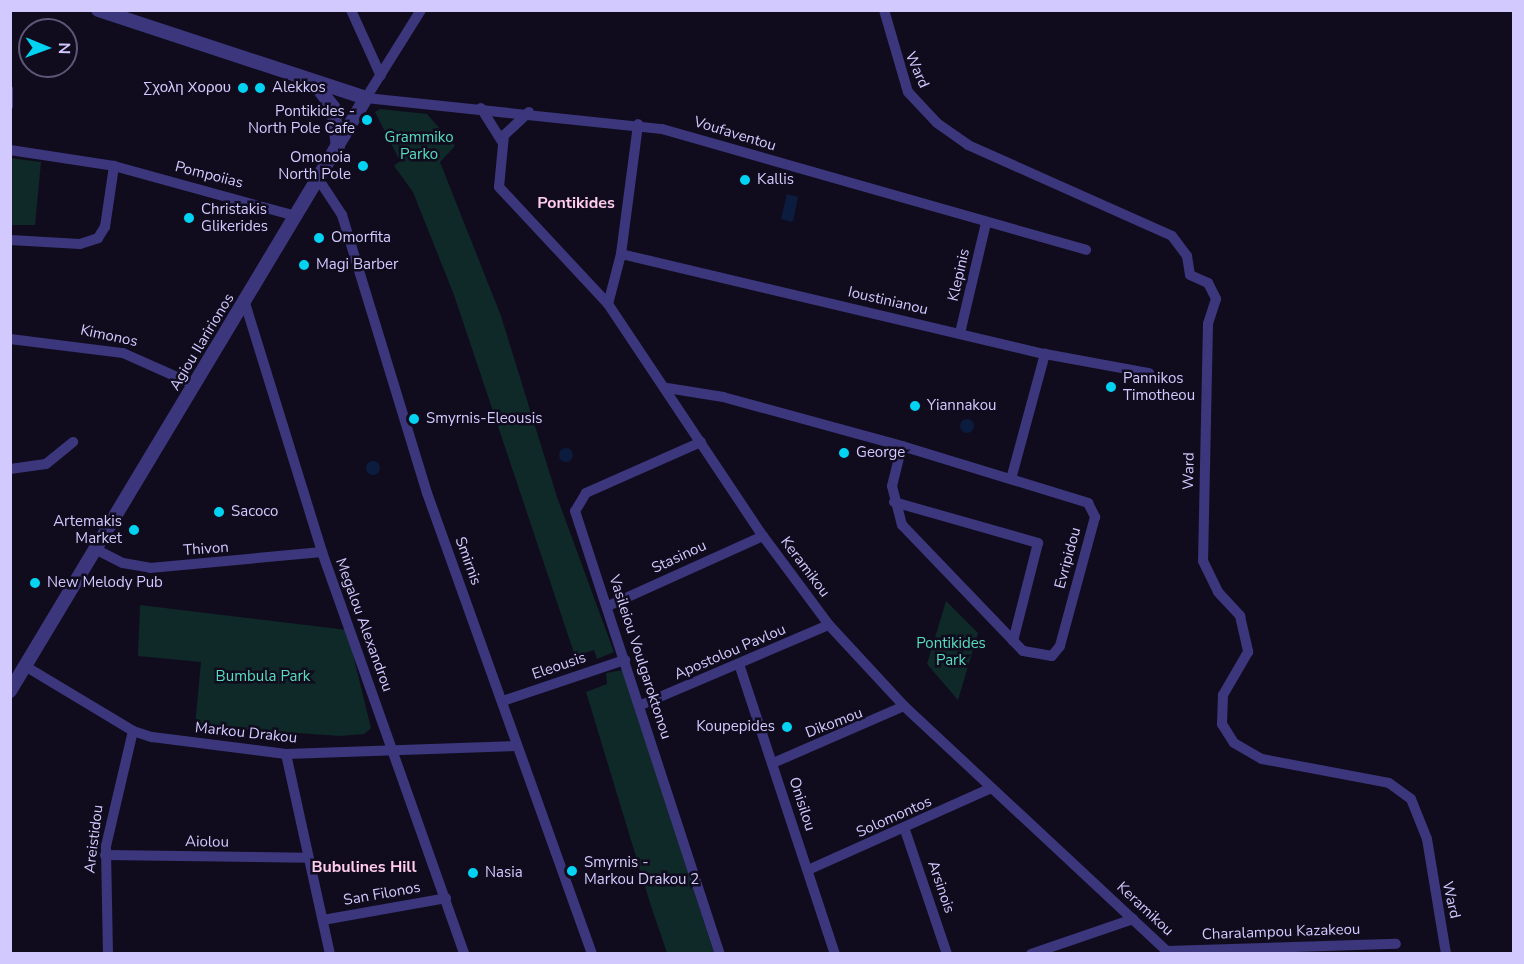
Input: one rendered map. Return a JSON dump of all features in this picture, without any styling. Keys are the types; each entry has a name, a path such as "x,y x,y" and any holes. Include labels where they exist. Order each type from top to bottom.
{"street":[{"path":"98,10 366,98"},
{"path":"351,10 381,76"},
{"name":"Agiou Ilaririonos","path":"10,691 421,10"},
{"name":"Ward","path":"884,10 908,92 936,123 968,145 1172,236 1188,256 1190,275 1208,283 1216,299 1208,324 1203,561 1218,592 1240,616 1248,652 1222,695 1222,724 1234,743 1262,759 1389,783 1411,799 1427,839 1446,954"},
{"path":"313,82 333,107 338,149"},
{"name":"Voufaventou","path":"366,98 638,124 1086,250"},
{"path":"481,108 502,142"},
{"path":"502,142 507,129 529,112"},
{"path":"608,303 621,254 638,124"},
{"name":"Keramikou","path":"502,142 499,188 608,303 667,388 763,536 830,625 904,706 1168,952"},
{"name":"Pompoiias","path":"10,150 114,166 296,216"},
{"path":"10,240 80,244 99,238 105,227 114,166"},
{"name":"Smirnis","path":"319,180 342,215 427,493 592,954"},
{"name":"Klepinis","path":"960,333 986,223"},
{"name":"Ioustinianou","path":"621,254 1045,354 1149,373"},
{"name":"Megalou Alexandrou","path":"245,303 322,552 396,753 464,954"},
{"name":"Kimonos","path":"10,339 123,353 195,386"},
{"path":"1011,479 1045,354"},
{"name":"Evripidou","path":"667,388 723,397 902,446 1088,503 1095,517 1057,652 1041,656 1013,641 907,532 894,501 893,477 902,446"},
{"path":"10,469 46,464 74,442"},
{"name":"Vasileiou Voulgaroktonou","path":"701,442 578,501 576,517 641,705 720,954"},
{"name":"Evripidou","path":"894,501 1038,543 1013,641"},
{"name":"Stasinou","path":"608,606 763,536"},
{"name":"Thivon","path":"95,549 123,563 150,568 322,552"},
{"name":"Apostolou Pavlou","path":"641,705 830,625"},
{"name":"Eleousis","path":"503,701 625,660"},
{"name":"Onisilou","path":"739,664 835,954"},
{"name":"Markou Drakou","path":"25,666 133,731 286,754 396,753 517,746"},
{"name":"Dikomou","path":"772,763 904,706"},
{"name":"Areistidou","path":"108,954 105,855 133,731"},
{"path":"286,754 330,954"},
{"name":"Solomontos","path":"808,870 905,830 992,788"},
{"name":"Arsinois","path":"905,830 947,954"},
{"name":"Aiolou","path":"105,855 308,858"},
{"name":"San Filonos","path":"323,920 446,898"},
{"path":"1031,954 1133,919"},
{"name":"Charalampou Kazakeou","path":"1168,952 1396,944"}],"lane":[{"path":"10,88 10,106"}],"green space":[{"name":"Grammiko Parko","path":"380,109 427,114 455,146 440,162 501,316 557,497 614,652 597,659 594,650 575,656 454,295 413,192 394,166 400,161 375,112"},
{"path":"10,158 41,162 35,225 11,225"},
{"name":"Pontikides Park","path":"946,601 978,633 958,700 927,664"},
{"name":"Bumbula Park","path":"140,605 347,630 371,728 364,734 340,736 195,726 201,662 138,656"},
{"path":"623,670 714,953 667,953 651,906 586,692 607,684 606,673"}],"water":[{"path":"787,194 798,197 793,222 781,219"},
{"path":"964,419 970,419 974,426 970,433 964,433 960,429 960,423"},
{"path":"563,448 569,448 573,455 569,462 563,462 559,458 559,452"},
{"path":"373,461 378,463 380,468 378,473 373,475 368,473 366,468 368,463"}],"place":[{"name":"Σχολη Χορου","path":"243,88"},
{"name":"Alekkos","path":"260,88"},
{"name":"Pontikides - North Pole Cafe","path":"367,120"},
{"name":"Omonoia North Pole","path":"363,166"},
{"name":"Kallis","path":"745,180"},
{"name":"Christakis Glikerides","path":"189,218"},
{"name":"Omorfita","path":"319,238"},
{"name":"Magi Barber","path":"304,265"},
{"name":"Pannikos Timotheou","path":"1111,387"},
{"name":"Yiannakou","path":"915,406"},
{"name":"Smyrnis-Eleousis","path":"414,419"},
{"name":"George","path":"844,453"},
{"name":"Sacoco","path":"219,512"},
{"name":"Artemakis Market","path":"134,530"},
{"name":"New Melody Pub","path":"35,583"},
{"name":"Koupepides","path":"787,727"},
{"name":"Smyrnis - Markou Drakou 2","path":"572,871"},
{"name":"Nasia","path":"473,873"}],"district":[{"name":"Pontikides","path":"576,203"},
{"name":"Bubulines Hill","path":"364,867"}]}
